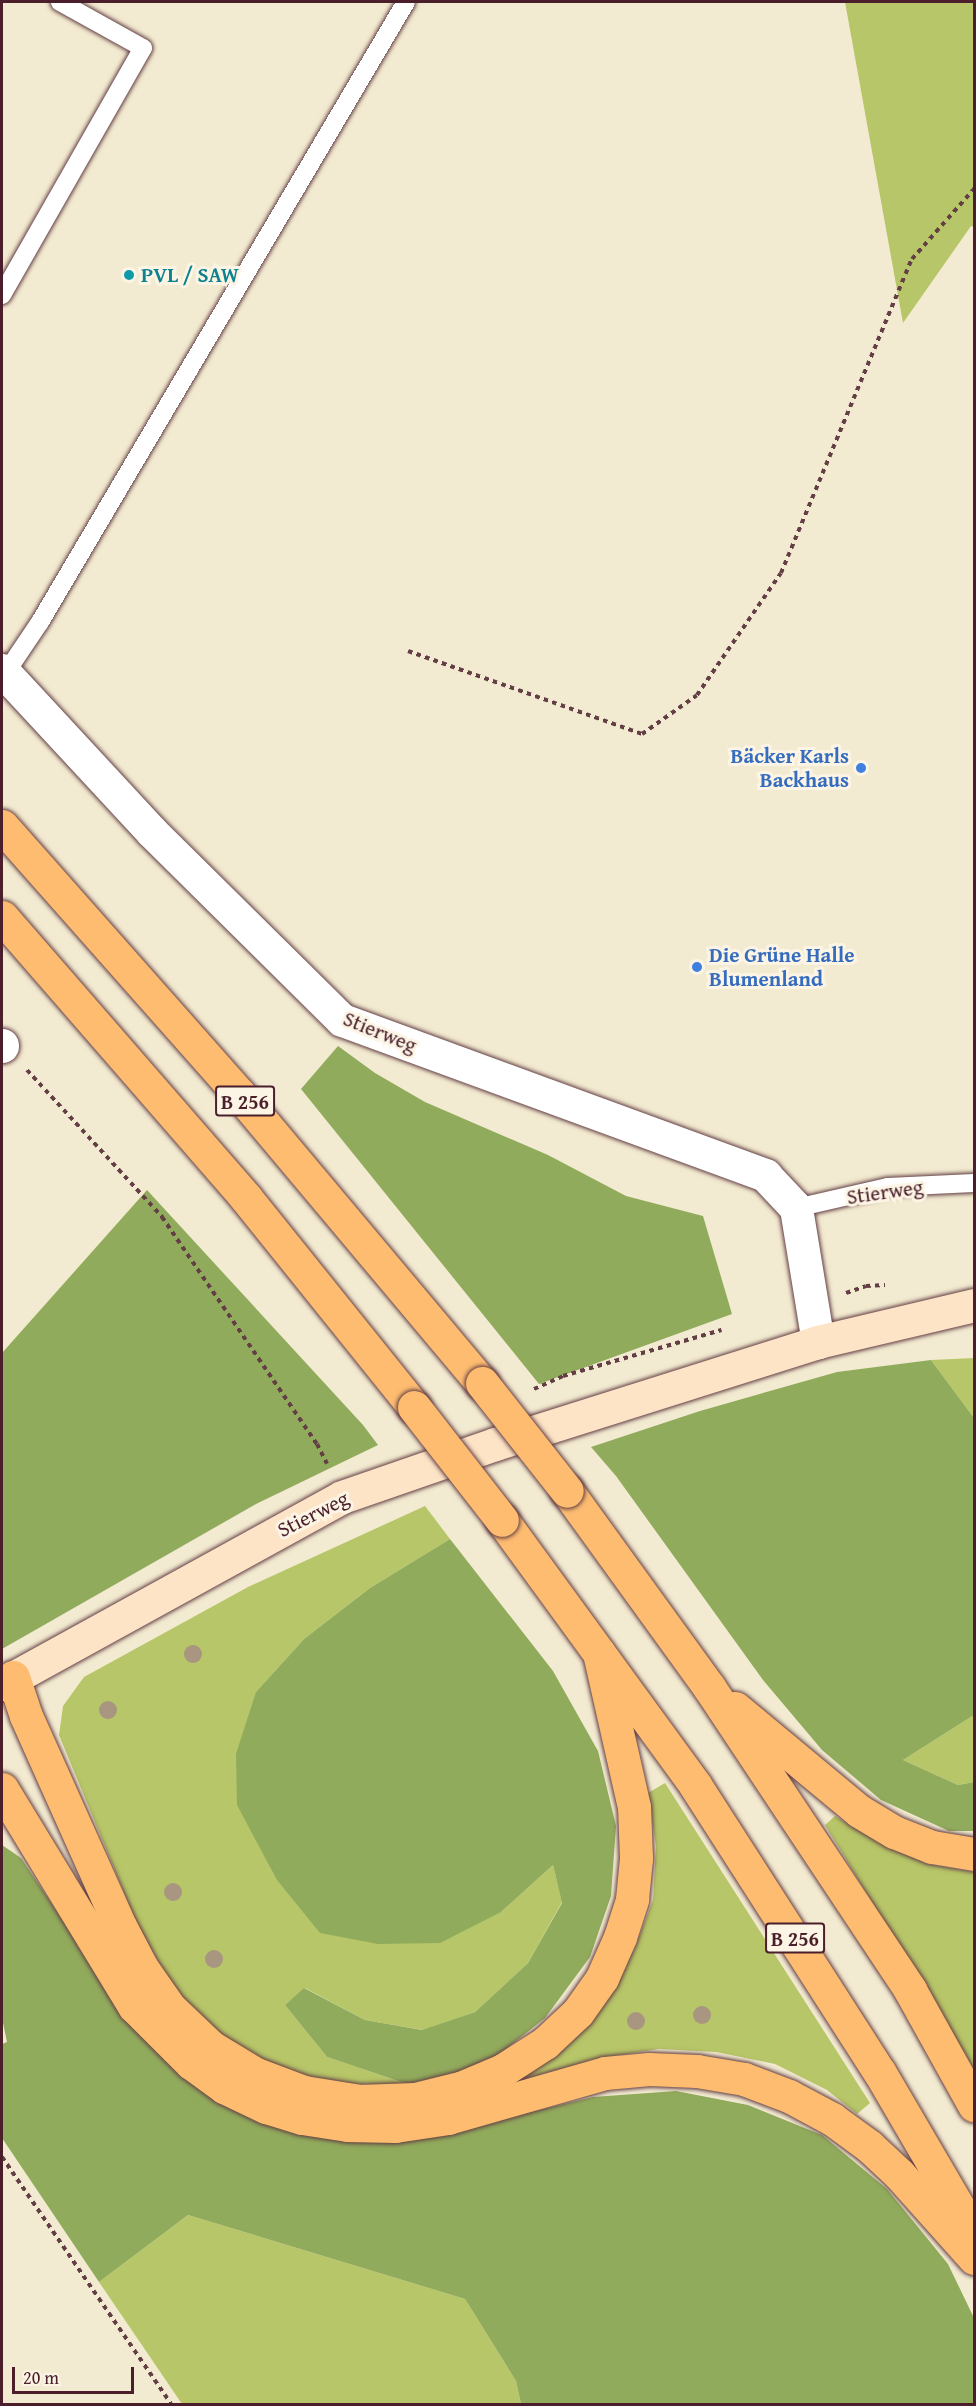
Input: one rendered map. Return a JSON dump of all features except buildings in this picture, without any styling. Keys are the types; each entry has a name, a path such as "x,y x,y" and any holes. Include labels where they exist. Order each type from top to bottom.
{"highway":[{"name":"B 256","path":"2,825 240,1095 482,1383 567,1491 708,1687 910,1990 975,2105"},
{"name":"B 256","path":"2,917 246,1198 414,1407 502,1521 695,1785 759,1881 880,2073 975,2234"},
{"path":"7,1680 26,1716 120,1926 142,1968 170,2008 211,2047 256,2074 304,2092 360,2101 415,2099 464,2087 503,2070 545,2043 570,2020 603,1978 620,1937 632,1899 636,1858 634,1807 599,1653"},
{"path":"708,1687 859,1811 894,1832 932,1847 975,1854"},
{"path":"2,1789 134,2006 191,2063 224,2087 266,2107 302,2118 325,2122 395,2126 448,2118 604,2073 649,2069 688,2071 744,2079 832,2119 869,2146 899,2174 975,2258"},
{"path":"2,1822 30,1838"}],"street":[{"name":"Stierweg","path":"3,672 152,832 342,1020 765,1175 796,1208"},
{"path":"796,1208 818,1342"},
{"name":"Stierweg","path":"7,1680 342,1497 495,1444 818,1342 975,1305"}],"lane":[{"path":"2,295 143,48 60,2"},
{"path":"3,672 40,622 406,2"},
{"name":"Stierweg","path":"796,1208 888,1187 975,1183"}],"path":[{"path":"408,651 642,734 697,695 782,573 912,259 975,189"},
{"path":"2,1045 162,1217 317,1444 327,1465"},
{"path":"2,2157 171,2404"}],"green space":[{"path":"845,2 974,2 974,227 971,226 903,323"},
{"path":"338,1046 375,1073 425,1102 548,1155 626,1196 703,1216 732,1314 539,1384 301,1089"},
{"path":"147,1190 363,1425 378,1445 256,1504 2,1649 2,1353"},
{"path":"974,1358 974,1418 931,1360"},
{"path":"931,1360 974,1418 974,1715 903,1760 958,1785 974,1782 974,1831 949,1831 881,1800 822,1750 763,1680 616,1476 591,1447 700,1411 837,1372"},
{"path":"425,1506 450,1539 370,1588 304,1639 256,1692 501,1912 553,1865 562,1902 528,1963 475,2012 423,2030 365,2020 305,1988 285,2005 327,2057 410,2085 331,2083 270,2066 218,2035 174,1989 138,1926 59,1735 63,1706 84,1677 248,1587"},
{"path":"450,1539 553,1671 598,1751 616,1826 611,1896 590,1957 545,2018 487,2064 410,2085 327,2057 285,2005 304,1988 365,2020 422,2030 475,2012 528,1963 562,1903 553,1865 501,1912 440,1943 378,1944 320,1933 277,1880 237,1805 236,1754 256,1692 304,1639 370,1588"},
{"path":"974,1715 974,1782 958,1785 903,1760"},
{"path":"665,1783 870,2103 857,2114 827,2090 775,2064 716,2052 659,2049 606,2057 517,2081 564,2049 606,2000 634,1950 653,1900 656,1846 648,1793"},
{"path":"835,1816 883,1845 928,1864 974,1872 974,2069 825,1825"},
{"path":"2,1845 21,1858 134,2026 185,2076 498,2120 593,2097 676,2091 748,2105 822,2135 887,2189 948,2264 974,2318 974,2404 521,2404 516,2381 465,2299 188,2215 99,2282 2,2138 2,2044 7,2042 2,2018"},
{"path":"188,2215 465,2299 516,2381 521,2404 182,2404 99,2282"}],"place":[{"name":"PVL / SAW","path":"129,275"},
{"name":"Bäcker Karls Backhaus","path":"861,768"},
{"name":"Die Grüne Halle Blumenland","path":"697,967"}]}
